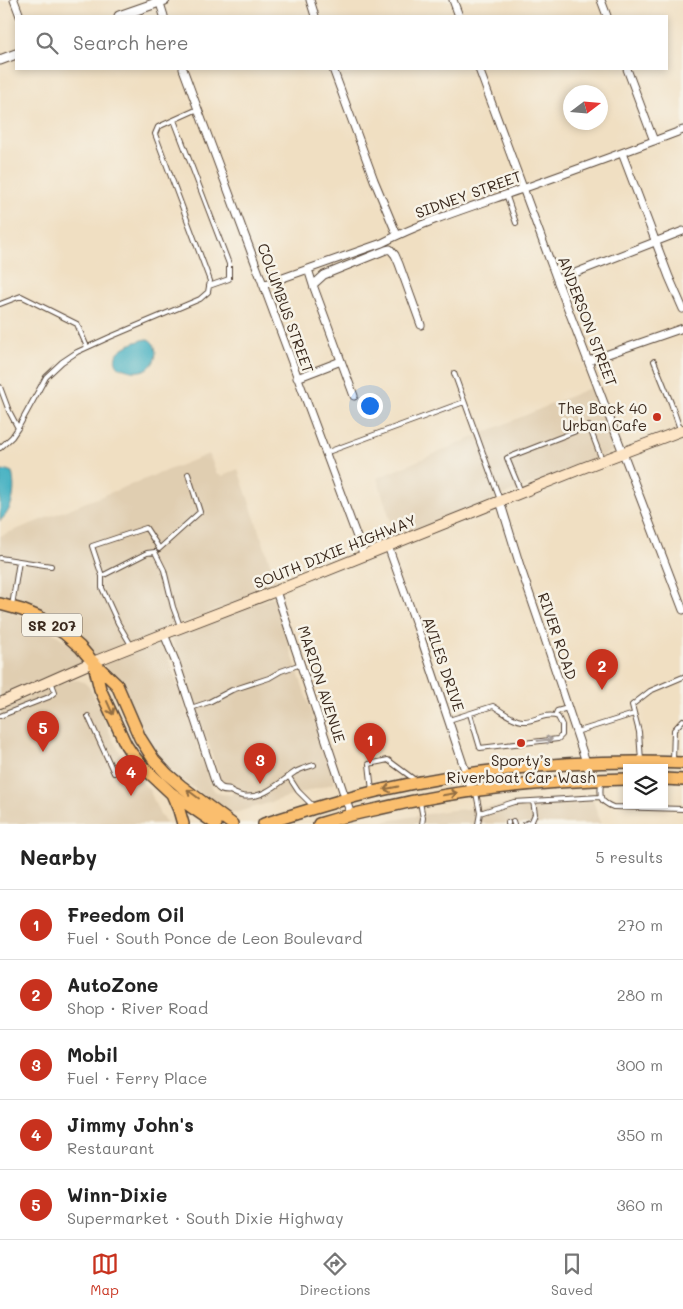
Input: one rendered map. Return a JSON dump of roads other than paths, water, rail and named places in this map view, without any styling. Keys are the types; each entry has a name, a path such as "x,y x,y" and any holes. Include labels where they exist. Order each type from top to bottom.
{"highway":[{"name":"SR 207","path":"0,604 12,606 39,617 65,634 80,647 117,685 140,738 154,760 181,786 232,824"},
{"name":"SR 207","path":"93,662 100,689 126,745 142,766 171,793 216,824"},
{"path":"264,824 373,792 467,774 586,763 678,763"},
{"path":"318,824 352,820 419,800 473,791 502,787 623,779"},
{"path":"668,780 683,780"},
{"path":"171,793 183,824"}],"main road":[{"name":"SOUTH DIXIE HIGHWAY","path":"0,703 93,662 682,430"}],"street":[{"path":"14,0 20,15"},
{"path":"310,0 315,15"},
{"path":"453,0 459,15"},
{"path":"602,0 607,15"},
{"path":"122,15 161,1 164,15"},
{"path":"0,60 15,54"},
{"name":"COLUMBUS STREET","path":"183,70 364,556"},
{"path":"333,70 374,180 397,235"},
{"name":"ANDERSON STREET","path":"479,70 683,610"},
{"path":"627,70 654,141"},
{"name":"SIDNEY STREET","path":"264,286 382,243 397,235 473,206 683,130"},
{"path":"622,152 655,242 683,308"},
{"path":"557,280 683,231"},
{"path":"313,285 324,275 390,249 399,264 420,325"},
{"path":"308,270 354,396"},
{"path":"588,361 683,328"},
{"path":"297,378 341,361"},
{"name":"RIVER ROAD","path":"500,501 586,763 596,780"},
{"name":"AVILES DRIVE","path":"388,546 473,791"},
{"name":"MARION AVENUE","path":"276,591 352,820"},
{"path":"164,634 176,663 216,784 219,788 228,790"}],"lane":[{"path":"0,448 12,437 18,428 46,377 62,362 87,347 200,299 208,292 210,286 208,276 155,134 158,127 198,109"},
{"path":"174,120 229,264 229,279 210,286"},
{"path":"506,194 516,223"},
{"path":"0,304 21,296 77,324 87,347"},
{"path":"654,361 682,430"},
{"path":"454,373 500,501"},
{"path":"0,387 18,428"},
{"path":"325,453 464,402"},
{"path":"521,492 507,458 580,429 590,426 602,460"},
{"path":"102,576 147,552 155,552 200,512 188,474"},
{"path":"132,647 118,623 102,588 102,576 92,546 146,528 159,548"},
{"path":"155,552 164,570 173,608 181,628"},
{"path":"0,558 51,566"},
{"path":"12,606 19,561"},
{"path":"191,708 300,664"},
{"path":"641,762 639,732 632,705 650,691 683,677"},
{"path":"0,716 49,698 54,692 50,681"},
{"path":"449,720 493,706 522,721 532,720 541,716 558,717 562,725 562,735 558,739 480,748 470,714"},
{"path":"555,716 557,711 568,708"},
{"path":"576,732 634,714"},
{"path":"88,716 114,773"},
{"path":"678,763 674,730 683,720"},
{"path":"373,792 369,764 388,760 419,782"},
{"path":"228,790 241,796 258,795 275,788 296,772 314,765"},
{"path":"289,777 298,791 314,808"},
{"path":"596,780 600,797 605,804 612,807 683,809"},
{"path":"473,791 480,813 478,824"},
{"path":"480,813 514,802 600,797"},
{"path":"419,800 423,818 422,824"},
{"path":"525,824 532,822 535,814 533,801"},
{"path":"507,804 509,809"},
{"path":"500,806 501,812"}],"water":[{"path":"148,339 154,345 156,353 154,362 143,370 135,371 120,368 116,362 118,353 133,343"},
{"path":"7,470 12,472 14,492 11,505 0,521 0,472"}],"place":[{"name":"The Back 40 Urban Cafe","path":"657,417"},
{"name":"AutoZone","path":"602,690"},
{"name":"Sporty’s Riverboat Car Wash","path":"521,743"},
{"name":"Winn-Dixie","path":"43,752"},
{"name":"Freedom Oil","path":"370,764"},
{"name":"Mobil","path":"260,784"},
{"name":"Jimmy John's","path":"131,796"}]}
